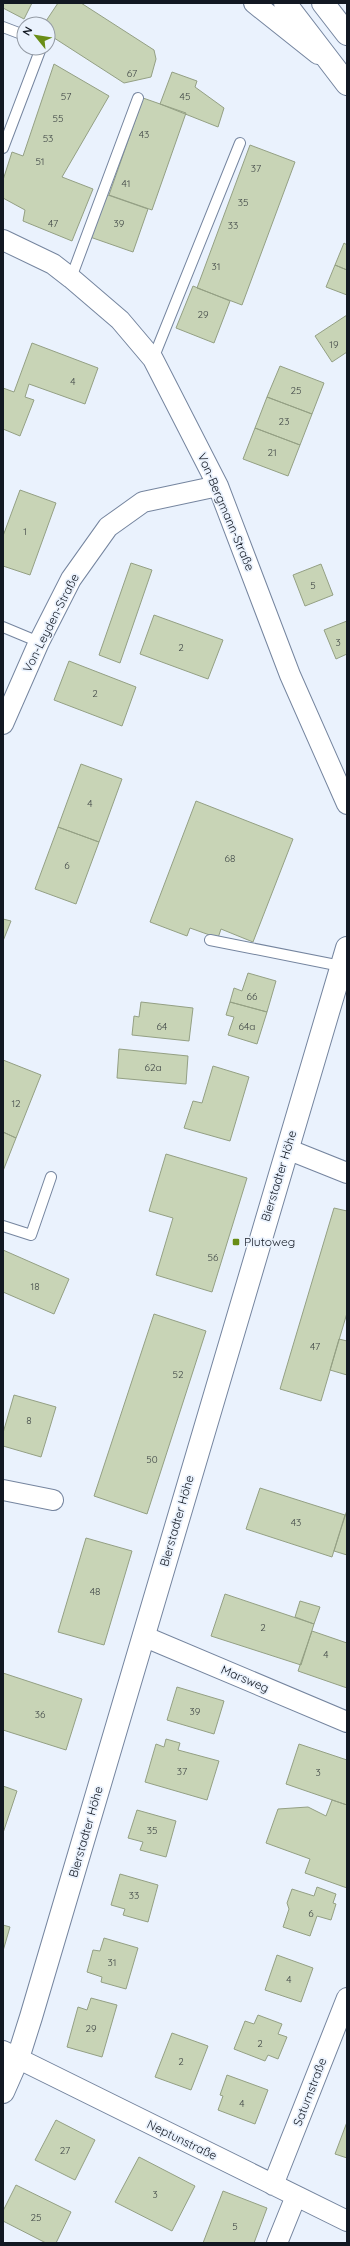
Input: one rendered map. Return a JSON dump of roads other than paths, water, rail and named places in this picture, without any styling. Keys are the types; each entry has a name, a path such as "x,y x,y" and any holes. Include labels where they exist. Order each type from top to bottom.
{"main road":[{"path":"285,3 341,76"},
{"path":"323,3 347,34"},
{"name":"Bierstadter Höhe","path":"3,2092 10,2054 143,1636 344,957"}],"street":[{"path":"254,3 341,76"},
{"name":"Von-Bergmann-Straße","path":"3,240 53,264 71,278 120,320 153,359 218,486 290,675 347,804"},
{"name":"Von-Leyden-Straße","path":"3,724 39,642 71,579 108,527 143,502 218,486"},
{"path":"287,1149 347,1173"},
{"path":"3,1490 53,1500"},
{"name":"Marsweg","path":"143,1636 347,1722"},
{"name":"Saturnstraße","path":"273,2185 347,1998"},
{"name":"Neptunstraße","path":"10,2054 273,2185 347,2220"},
{"path":"277,2243 296,2196"}],"lane":[{"path":"3,27 16,33"},
{"path":"3,148 38,56"},
{"path":"71,278 138,98"},
{"path":"153,359 240,143"},
{"path":"3,627 39,642"},
{"path":"210,940 344,957"},
{"path":"3,1226 31,1235 51,1177"}],"place":[{"name":"Plutoweg","path":"236,1242"}]}
